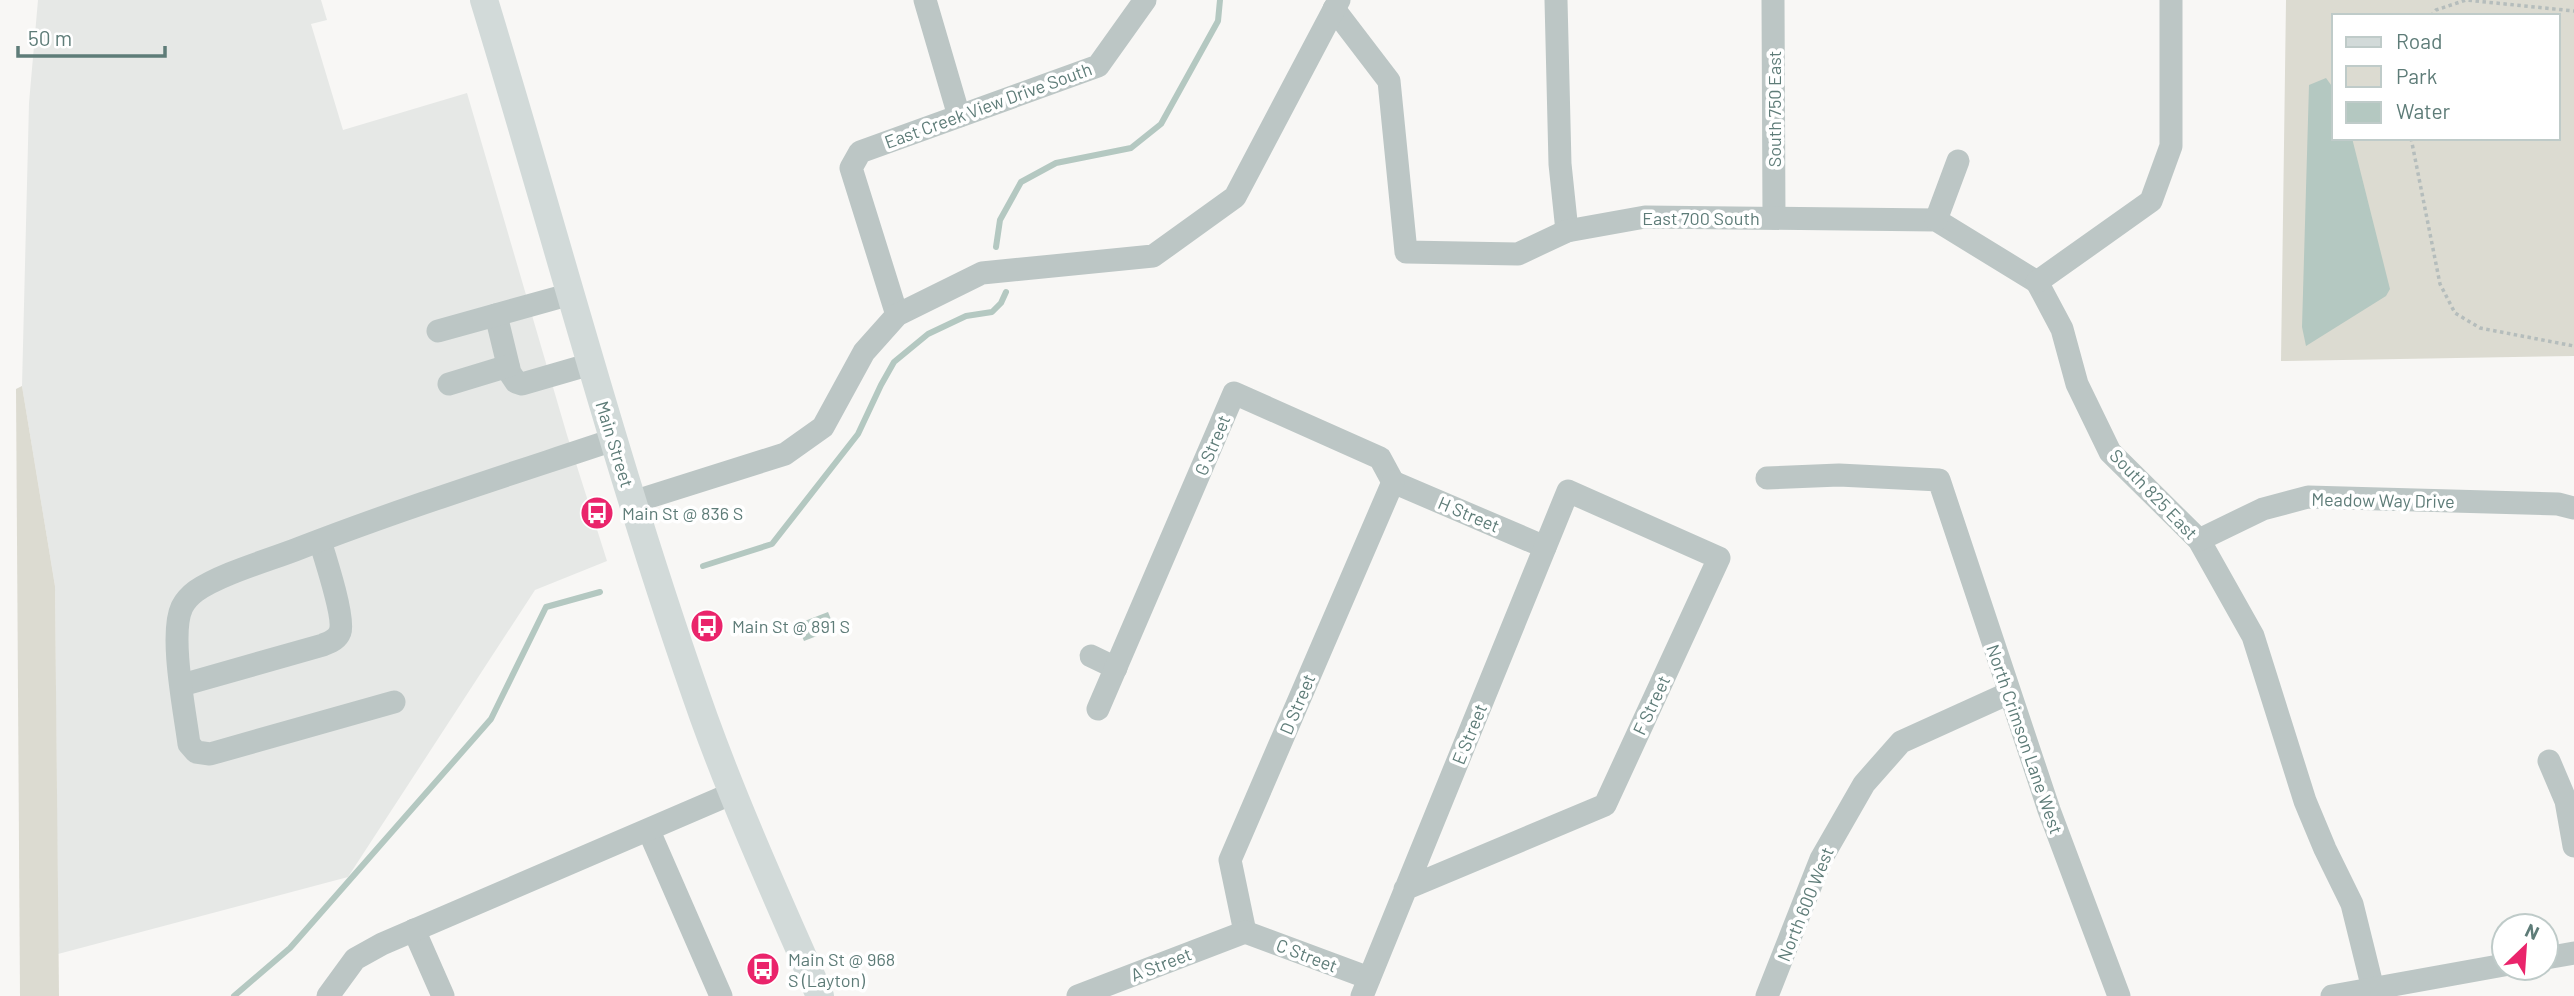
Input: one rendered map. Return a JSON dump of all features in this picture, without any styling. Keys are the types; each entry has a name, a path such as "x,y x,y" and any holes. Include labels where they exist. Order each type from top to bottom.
{"main road":[{"name":"Main Street","path":"484,0 613,440 704,716 733,793 820,996"}],"street":[{"path":"925,0 959,116"},
{"name":"East Creek View Drive South","path":"897,315 850,168 860,152 1098,66 1145,0"},
{"path":"1556,0 1560,164 1567,231"},
{"name":"South 750 East","path":"1773,0 1774,218"},
{"path":"1958,161 1936,220 2037,282 2151,201 2171,146 2171,0"},
{"path":"633,502 785,454 823,426 864,352 897,315 982,273 1153,256 1235,197 1336,4"},
{"name":"East 700 South","path":"1336,4 1389,81 1406,251 1518,254 1567,231 1645,217 1936,220"},
{"name":"South 825 East","path":"2037,282 2062,329 2077,384 2110,452 2199,540 2253,636 2305,801 2352,904 2373,989"},
{"path":"438,331 571,294"},
{"path":"496,315 512,379 522,384 591,364"},
{"path":"449,384 508,366"},
{"name":"G Street","path":"1098,709 1234,393 1380,458 1393,482"},
{"path":"394,702 210,754 196,752 189,744 182,685 177,622 183,605 195,592 215,581 372,521 613,440"},
{"name":"North Crimson Lane West","path":"1767,478 1839,475 1939,480 2049,810 2119,996"},
{"name":"H Street","path":"1393,482 1545,547"},
{"name":"D Street","path":"1245,932 1230,860 1393,482"},
{"name":"E Street","path":"1365,987 1568,491"},
{"name":"F Street","path":"1405,889 1605,805 1719,558 1568,491"},
{"name":"Meadow Way Drive","path":"2199,540 2263,509 2308,496 2558,504 2574,508"},
{"path":"182,685 336,639 342,629 340,616 320,541"},
{"path":"1091,656 1115,668"},
{"name":"North 600 West","path":"1767,996 1821,859 1864,785 1901,742 2009,693"},
{"path":"2549,761 2566,801 2574,846"},
{"path":"328,996 355,959 414,930 733,793"},
{"path":"649,831 721,996"},
{"path":"414,930 443,996"},
{"name":"C Street","path":"1245,932 1365,987"},
{"name":"A Street","path":"1077,996 1245,932"},
{"path":"2332,996 2490,968"}],"path":[{"path":"2433,14 2436,10 2466,0 2574,11"},
{"path":"2411,140 2440,284 2455,313 2480,328 2574,345"}],"shaded area":[{"path":"38,0 321,0 327,20 311,24 343,130 467,93 567,435 607,561 535,590 348,877 58,954 55,586 22,386 29,103"}],"green space":[{"path":"2286,0 2574,0 2574,356 2281,361"},
{"path":"22,386 55,586 59,996 20,996 16,389"}],"water":[{"path":"2326,78 2332,86 2332,140 2353,140 2390,289 2386,296 2306,346 2302,327 2309,85"},
{"path":"828,612 835,629 804,641 797,624"}],"waterway":[{"path":"996,247 1000,220 1021,182 1056,163 1131,148 1161,124 1218,21 1220,0"},
{"path":"703,566 772,544 858,434 894,362 928,334 966,316 992,312 1001,303 1006,292"},
{"path":"234,996 290,948 491,719 546,607 600,592"}],"place":[{"name":"Main St @ 836 S","path":"597,513"},
{"name":"Main St @ 891 S","path":"707,626"},
{"name":"Main St @ 968 S (Layton)","path":"763,969"}]}
